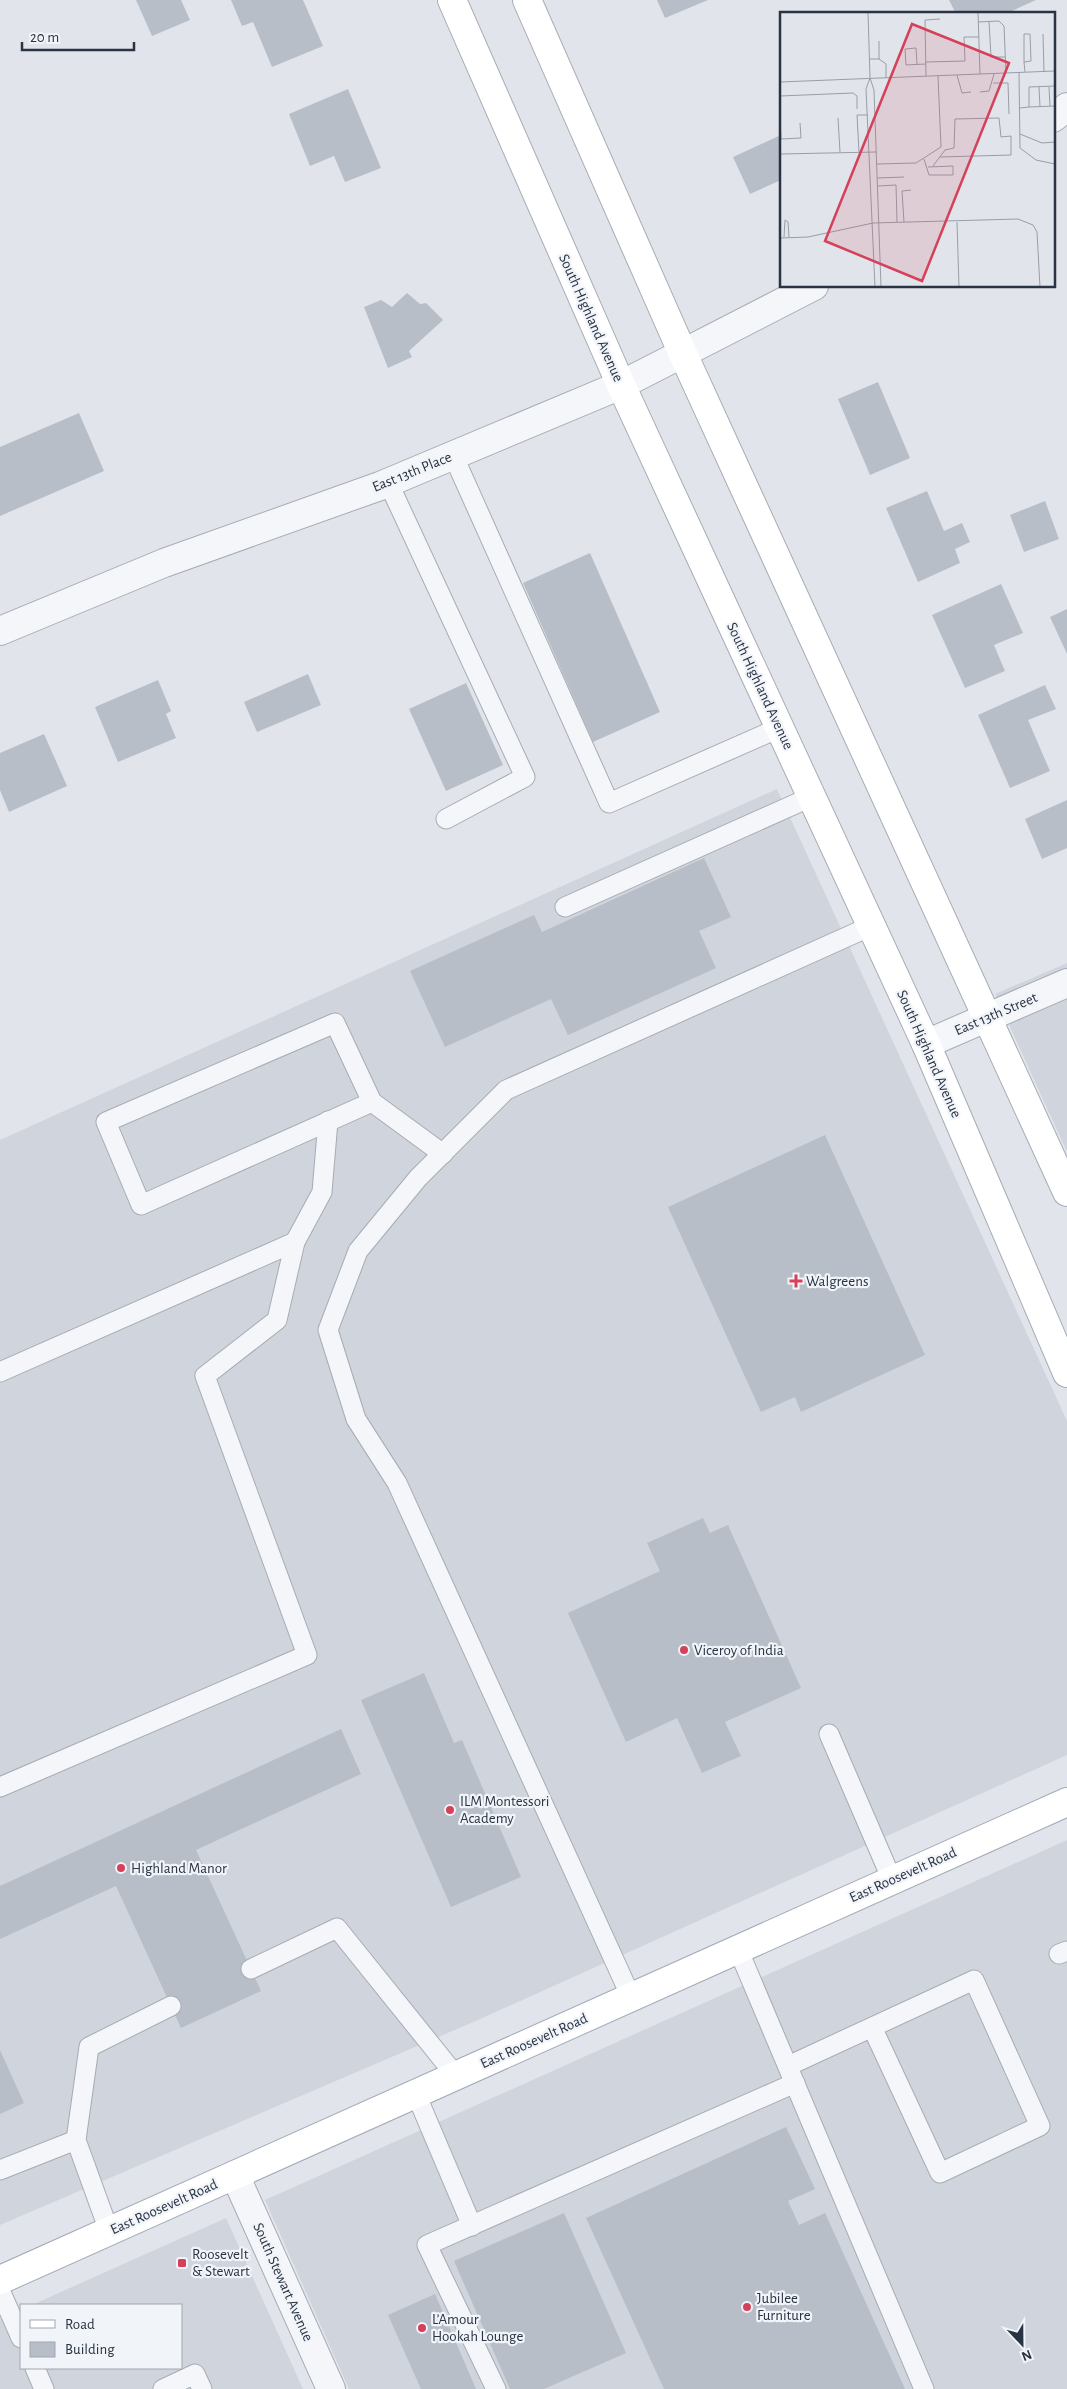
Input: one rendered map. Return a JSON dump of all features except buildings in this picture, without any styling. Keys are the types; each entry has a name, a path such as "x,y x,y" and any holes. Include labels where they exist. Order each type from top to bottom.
{"main road":[{"name":"South Highland Avenue","path":"452,0 621,385 926,1044 1067,1373"},
{"path":"527,0 683,354 1067,1192"},
{"name":"East Roosevelt Road","path":"0,2280 1067,1802"}],"street":[{"path":"1054,117 1067,107"},
{"name":"East 13th Place","path":"0,631 164,563 388,482 621,385 810,288"},
{"name":"East 13th Street","path":"926,1044 1067,983"},
{"name":"South Stewart Avenue","path":"235,2175 331,2389"}],"lane":[{"path":"453,455 609,803 779,728"},
{"path":"388,482 525,777 446,819"},
{"path":"566,907 811,797"},
{"path":"631,1997 397,1482 356,1419 328,1330 358,1251 418,1178 506,1090 871,926"},
{"path":"372,1102 141,1205 106,1122 335,1023 372,1102 443,1154"},
{"path":"0,1787 307,1655 205,1376 277,1320 296,1242 322,1192 328,1122"},
{"path":"0,1372 296,1242"},
{"path":"829,1734 892,1880"},
{"path":"251,1969 337,1928 456,2076"},
{"path":"738,1949 924,2389"},
{"path":"496,2389 427,2245 472,2226 791,2074 872,2027 974,1980 1040,2126 940,2173 872,2027"},
{"path":"109,2231 76,2140 89,2047 171,2006"},
{"path":"416,2094 472,2226"},
{"path":"0,2170 76,2140"},
{"path":"0,2290 20,2336"},
{"path":"35,2369 44,2389"},
{"path":"163,2389 195,2374 202,2389"}],"shaded area":[{"path":"777,789 1067,1421 1067,1755 478,2020 0,2225 0,1140"},
{"path":"1067,963 1067,1152 995,994"},
{"path":"1067,1840 1067,2389 349,2389 265,2200"},
{"path":"226,2218 303,2389 0,2389 0,2319 20,2310 20,2369 182,2369 182,2304 34,2304"}],"place":[{"name":"Walgreens","path":"796,1281"},
{"name":"Viceroy of India","path":"684,1650"},
{"name":"ILM Montessori Academy","path":"450,1810"},
{"name":"Highland Manor","path":"121,1868"},
{"name":"Roosevelt & Stewart","path":"182,2263"},
{"name":"Jubilee Furniture","path":"747,2307"},
{"name":"L’Amour Hookah Lounge","path":"422,2328"}]}
